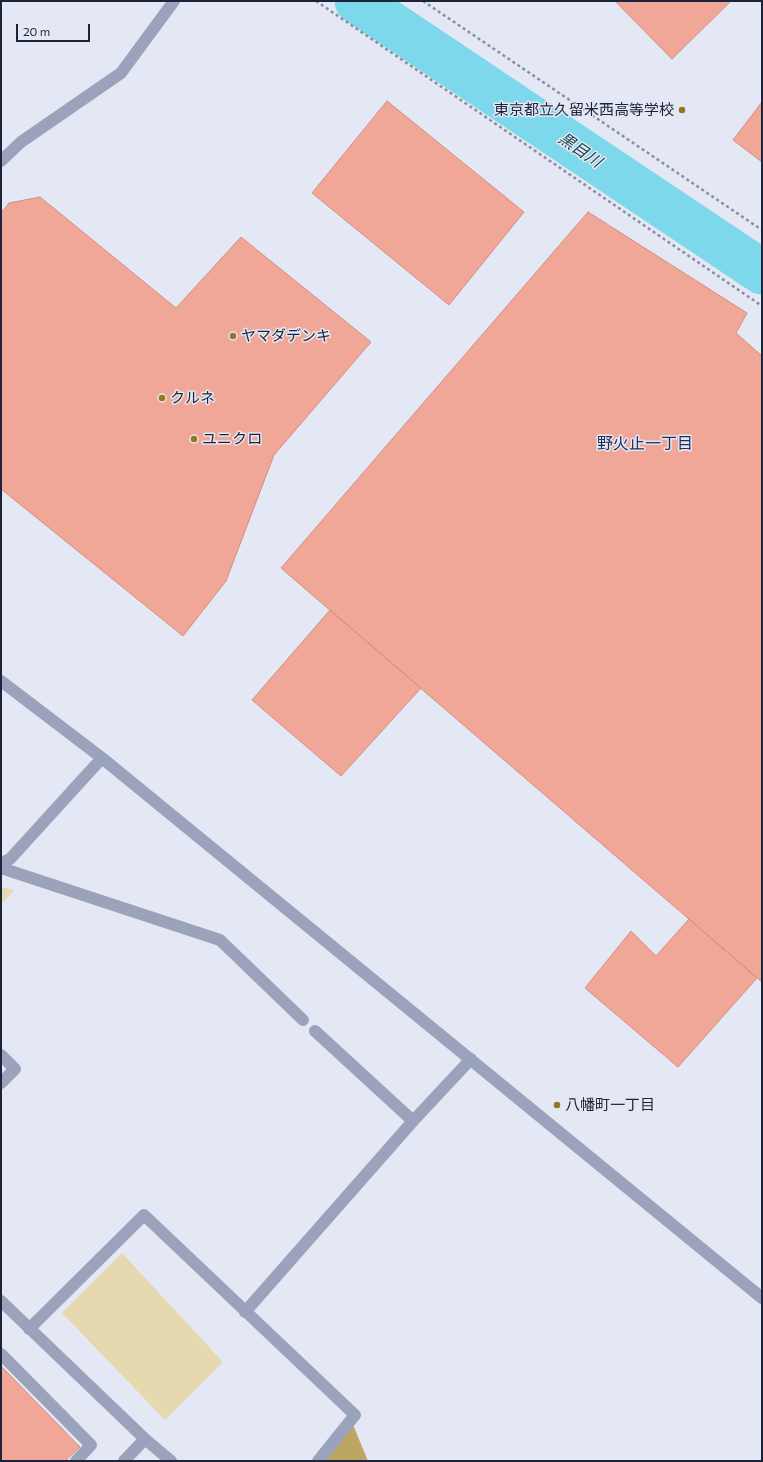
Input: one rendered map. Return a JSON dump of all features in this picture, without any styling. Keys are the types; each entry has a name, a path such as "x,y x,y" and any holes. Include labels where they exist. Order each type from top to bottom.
{"street":[{"path":"1,160 21,142 121,73 174,1"},
{"path":"1,682 102,758 762,1298"},
{"path":"1,863 10,859 102,758"},
{"path":"1,868 220,940 302,1020"},
{"path":"315,1031 413,1121"},
{"path":"1,1055 15,1069 1,1083"},
{"path":"245,1312 413,1121 471,1059"},
{"path":"29,1329 144,1215 354,1415 318,1461"},
{"path":"1,1301 145,1439 171,1461"},
{"path":"1,1354 91,1445 76,1461"},
{"path":"124,1461 145,1439"}],"path":[{"path":"316,1 762,306"},
{"path":"423,1 762,230"}],"shaded area":[{"path":"1,887 14,890 1,905"},
{"path":"122,1253 223,1362 165,1420 62,1313"},
{"path":"351,1420 368,1461 318,1461"}],"building":[{"path":"615,1 731,1 672,59"},
{"path":"387,101 524,212 449,305 312,193"},
{"path":"762,102 762,162 733,140"},
{"name":"クルネ","path":"40,197 176,308 241,237 371,342 274,455 226,581 183,636 1,489 1,213 9,203"},
{"path":"588,212 747,313 736,333 762,356 762,982 281,568"},
{"path":"330,610 421,688 341,776 252,700"},
{"path":"689,919 757,978 678,1067 585,988 631,931 656,956"},
{"path":"1,1366 80,1447 65,1461 1,1461"}],"waterway":[{"name":"黒目川","path":"357,1 762,272"}],"place":[{"name":"東京都立久留米西高等学校","path":"682,110"},
{"name":"ヤマダデンキ","path":"233,336"},
{"name":"クルネ","path":"162,398"},
{"name":"ユニクロ","path":"194,439"},
{"name":"八幡町一丁目","path":"557,1105"}],"district":[{"name":"野火止一丁目","path":"645,444"}]}
